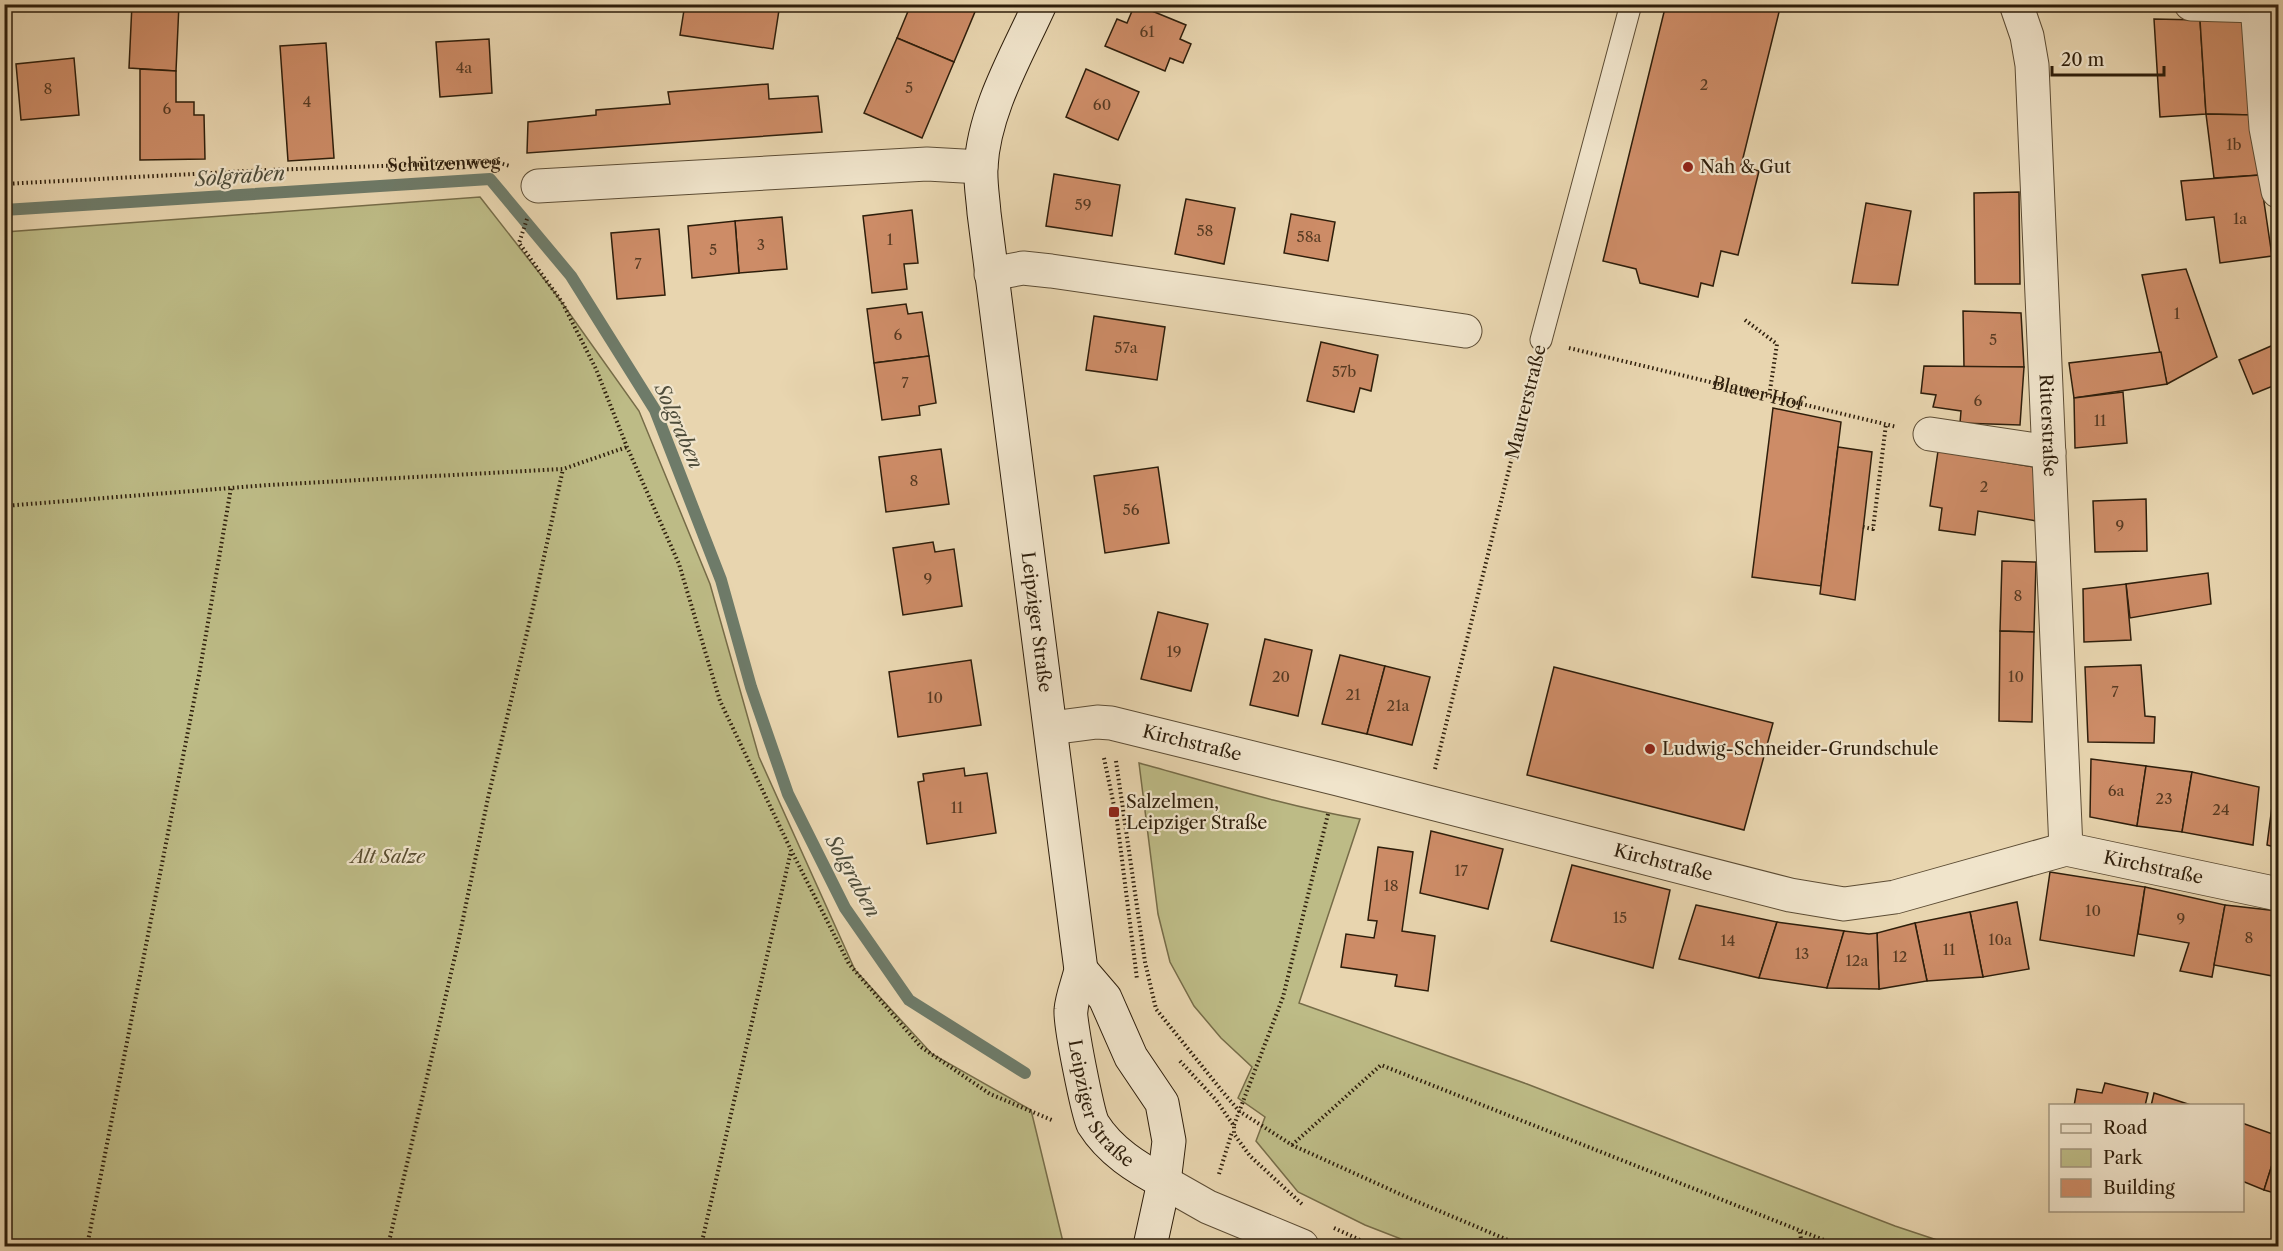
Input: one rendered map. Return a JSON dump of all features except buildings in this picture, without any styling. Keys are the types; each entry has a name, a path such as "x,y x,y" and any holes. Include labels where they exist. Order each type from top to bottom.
{"street":[{"name":"Leipziger Straße","path":"1040,4 1000,91 987,127 981,167 984,213 1082,970 1070,1012 1092,1122 1113,1149 1141,1170 1164,1182"},
{"path":"2191,4 2257,5 2266,128 2278,191"},
{"name":"Ritterstraße","path":"2020,5 2032,65 2057,592 2066,849"},
{"path":"538,186 927,164 981,167"},
{"path":"991,274 1023,268 1051,271 1465,331"},
{"path":"1930,434 2049,452"},
{"name":"Kirchstraße","path":"1050,728 1104,722 1426,801 1790,895 1844,904 1895,897 2066,849 2278,894"},
{"name":"Leipziger Straße","path":"1082,970 1105,998 1131,1057 1162,1102 1169,1140 1164,1182 1150,1246"},
{"path":"1164,1182 1209,1207 1302,1246"}],"lane":[{"name":"Maurerstraße","path":"1541,340 1631,4"}],"path":[{"name":"Schützenweg","path":"4,184 268,170 496,162 521,169 538,186"},
{"path":"519,243 562,302 596,369 627,447 679,564 720,701 791,850 849,964 921,1047 990,1094 1055,1122"},
{"path":"1745,320 1777,344 1768,397"},
{"name":"Blauer Hof","path":"1541,340 1768,397 1930,434"},
{"name":"Maurerstraße","path":"1426,801 1541,340"},
{"path":"1863,527 1873,529 1886,424"},
{"path":"4,506 231,488 563,468 627,447"},
{"path":"388,1246 563,468"},
{"path":"87,1246 199,675 231,488"},
{"path":"1104,722 1139,989"},
{"path":"1104,722 1145,962 1156,1009 1179,1040 1239,1111 1293,1145 1522,1246"},
{"path":"1239,1111 1283,997 1338,779"},
{"path":"701,1246 791,850"},
{"path":"1178,1059 1216,1100 1234,1126 1234,1134 1250,1156 1306,1208"},
{"path":"1293,1145 1381,1065 1839,1246"},
{"path":"1331,1226 1373,1246"},
{"path":"1800,1232 1802,1246"}],"green space":[{"name":"Alt Salze","path":"480,197 555,293 639,411 710,584 759,757 855,970 932,1054 1031,1110 1064,1246 5,1246 5,232"},
{"path":"1139,763 1276,801 1360,819 1299,1003 1527,1084 1895,1226 1955,1246 1419,1246 1365,1225 1298,1192 1256,1141 1265,1117 1238,1098 1252,1067 1221,1038 1194,1006 1170,962 1158,914"}],"waterway":[{"name":"Solgraben","path":"4,210 490,179 571,276 655,410 721,580 751,687 788,794 845,908 909,1000 1025,1073"}],"place":[{"name":"Nah & Gut","path":"1688,167"},
{"name":"Ludwig-Schneider-Grundschule","path":"1650,749"},
{"name":"Salzelmen, Leipziger Straße","path":"1114,812"}]}
